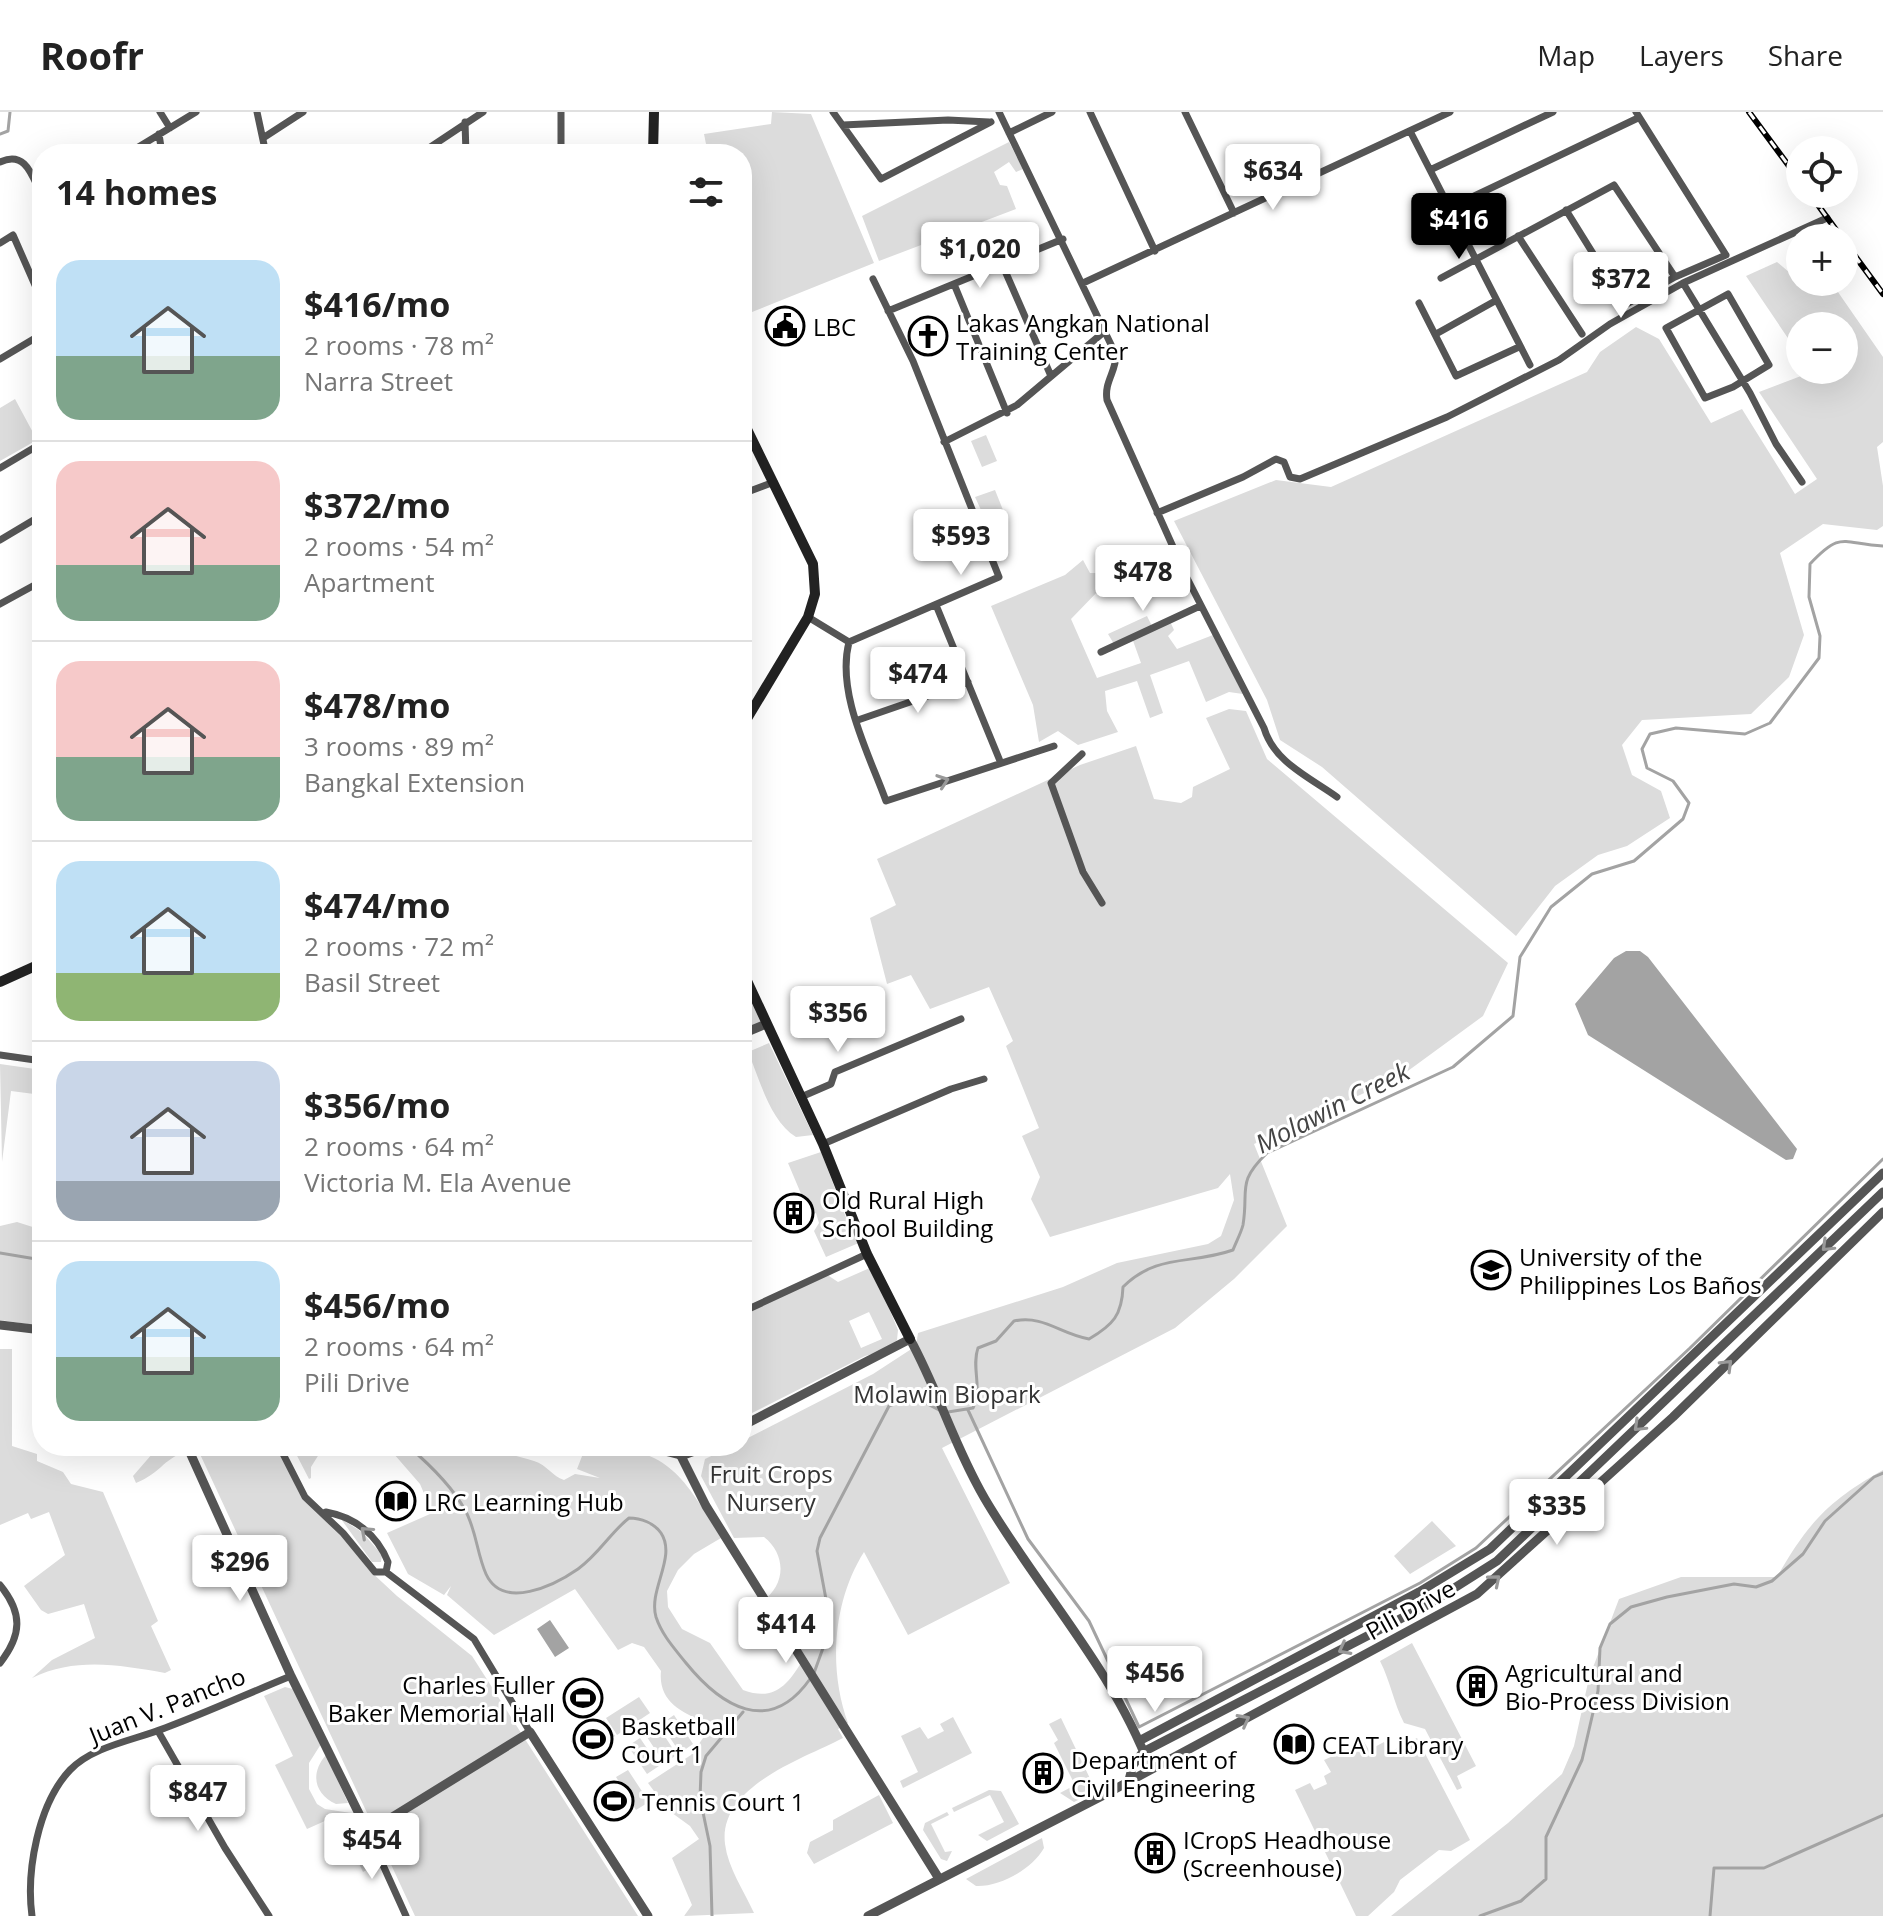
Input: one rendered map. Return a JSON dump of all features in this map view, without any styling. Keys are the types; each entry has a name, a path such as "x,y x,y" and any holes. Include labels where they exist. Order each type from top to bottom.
{"main road":[{"path":"653,144 654,112"},
{"path":"752,439 813,564 815,594 808,617 752,710"},
{"path":"0,982 32,968"},
{"path":"752,992 823,1144 867,1254 910,1339"}],"street":[{"path":"160,112 170,128"},
{"path":"143,144 196,112"},
{"path":"257,112 264,144"},
{"path":"263,138 303,112"},
{"path":"434,144 483,112"},
{"path":"561,112 561,144"},
{"path":"833,112 876,177 881,179 1000,115 1063,239 1116,355 1116,365 1105,388 1107,400 1200,606 1264,728 1269,745 1289,765 1337,797"},
{"path":"1009,133 1052,112"},
{"path":"1090,112 1155,251"},
{"path":"1185,112 1234,213"},
{"path":"1083,283 1450,112"},
{"path":"1430,170 1553,112"},
{"path":"1449,208 1637,115 1726,255 1675,277 1625,305 1566,210"},
{"path":"843,125 948,120 991,122"},
{"path":"465,122 466,144"},
{"path":"1410,131 1530,365"},
{"path":"159,134 160,144"},
{"path":"0,162 16,158 25,162 32,176"},
{"path":"1441,278 1614,185 1675,277"},
{"path":"1157,513 1243,477 1276,459 1284,462 1290,477 1300,479 1413,434 1559,360 1586,339 1683,283 1827,218"},
{"path":"0,243 13,235 32,278"},
{"path":"1518,236 1582,334"},
{"path":"888,311 1063,239"},
{"path":"1002,264 1051,376"},
{"path":"849,642 999,577 873,279"},
{"path":"1683,283 1776,444 1802,482"},
{"path":"954,284 1007,413"},
{"path":"1728,294 1769,365 1742,383 1705,398 1666,328 1698,311 1728,294"},
{"path":"1436,334 1495,301"},
{"path":"1419,303 1456,376 1519,347"},
{"path":"944,442 1007,413 1105,331"},
{"path":"0,359 32,340"},
{"path":"0,468 32,449"},
{"path":"752,490 774,482"},
{"path":"0,540 32,521"},
{"path":"0,604 32,586"},
{"path":"936,605 1000,761"},
{"path":"1101,652 1200,606"},
{"path":"808,617 849,642"},
{"path":"849,642 845,672 886,801 1000,761 1054,746"},
{"path":"858,720 968,682"},
{"path":"1082,754 1051,783 1083,872 1102,903"},
{"path":"801,1097 831,1084 835,1072 961,1019"},
{"path":"752,1030 766,1024"},
{"path":"0,1055 32,1060"},
{"path":"823,1144 951,1089 984,1079"},
{"path":"1139,1741 1419,1592 1490,1549 1883,1173"},
{"path":"1129,1780 1133,1765 1143,1752 1429,1604 1497,1561 1883,1192"},
{"name":"Pili Drive","path":"868,1916 938,1877 963,1869 1477,1594 1673,1417 1883,1212"},
{"path":"752,1307 867,1254"},
{"path":"0,1325 32,1329"},
{"path":"752,1421 910,1339 984,1497 1077,1634 1139,1741 1150,1768"},
{"path":"192,1456 291,1676 406,1916"},
{"path":"284,1456 305,1497 323,1512 367,1565 375,1572 386,1572 474,1639 648,1916"},
{"path":"681,1456 717,1525 938,1877"},
{"path":"323,1512 352,1520 374,1538 388,1562 386,1572"},
{"path":"0,1585 15,1605 19,1624 16,1638 0,1663"},
{"name":"Juan V. Pancho","path":"32,1916 30,1882 35,1853 59,1784 72,1768 101,1750 158,1731 291,1676"},
{"path":"158,1731 225,1848 269,1916"},
{"path":"368,1832 530,1732"}],"green space":[{"path":"772,112 811,114 874,263 752,312 752,144 706,144 704,134 771,124"},
{"path":"1009,142 1023,169 1016,172 1009,162 994,172 1000,185 1007,186 1016,209 879,261 862,216"},
{"path":"1777,262 1786,270 1786,296 1841,296 1852,312 1786,312 1786,335 1746,276"},
{"path":"1858,321 1883,357 1883,442 1877,447 1883,486 1883,526 1877,530 1823,524 1780,553 1804,635 1789,677 1751,714 1642,720 1622,745 1632,775 1661,791 1670,818 1627,846 1598,855 1555,886 1516,936 1322,767 1280,740 1267,700 1174,521 1276,480 1331,487 1587,372 1600,352 1636,327 1659,339 1711,423 1742,409 1795,494 1817,479 1759,392 1786,382 1858,384"},
{"path":"15,399 32,431 32,443 0,461 0,408"},
{"path":"986,435 997,461 982,467 971,441"},
{"path":"995,490 1005,515 987,523 975,497"},
{"path":"1083,560 1090,573 1096,573 1102,587 1071,619 1097,678 1141,663 1132,638 1114,644 1108,634 1147,616 1152,626 1169,619 1174,630 1168,636 1177,649 1213,635 1243,694 1229,692 1206,702 1189,661 1150,675 1163,713 1150,718 1137,681 1105,691 1107,711 1118,732 1078,745 1058,731 1039,742 1033,705 991,606 1065,575"},
{"path":"1229,709 1246,711 1267,759 1508,963 1483,1016 1401,1076 1254,1144 1287,1226 1234,1279 1175,1328 942,1448 1010,1583 908,1635 864,1552 846,1592 837,1635 838,1680 848,1723 838,1729 843,1738 766,1777 735,1806 726,1824 725,1844 733,1871 754,1913 684,1916 692,1905 672,1858 699,1839 690,1826 668,1810 648,1783 691,1755 708,1731 703,1721 672,1704 663,1690 661,1671 644,1647 632,1643 618,1650 575,1589 494,1635 447,1595 451,1586 444,1595 408,1574 387,1533 430,1514 431,1510 420,1484 396,1456 515,1456 539,1463 564,1480 575,1474 600,1478 577,1469 582,1456 654,1458 683,1481 721,1538 694,1554 678,1570 667,1591 668,1607 682,1629 710,1643 743,1690 763,1694 784,1685 801,1663 761,1602 779,1579 777,1552 764,1537 734,1538 701,1476 705,1459 711,1456 752,1456 752,1436 873,1374 916,1346 918,1333 1063,1287 1117,1263 1208,1244 1221,1236 1234,1200 1230,1174 1218,1188 1050,1237 1031,1199 1040,1177 1022,1136 1039,1128 1006,1046 1013,1041 989,987 930,1009 911,975 887,984 870,918 896,905 877,859 1080,765 1136,746 1154,799 1181,803 1192,797 1193,787 1230,769 1206,718"},
{"path":"752,997 763,1023 752,1028"},
{"path":"769,1043 813,1135 796,1137 779,1121 752,1062 752,1050"},
{"path":"0,1064 32,1069 32,1094 11,1091 2,1162"},
{"path":"821,1152 850,1228 857,1232 861,1242 826,1257 814,1231 819,1223 816,1213 810,1215 788,1163"},
{"path":"17,1222 32,1227 32,1325 0,1320 0,1226"},
{"path":"872,1267 898,1330 897,1340 890,1349 865,1356 752,1413 752,1309 826,1274 838,1282","holes":["869,1312 882,1339 861,1348 849,1321"]},
{"path":"0,1349 12,1349 12,1446 32,1452 32,1456 37,1456 37,1461 63,1472 71,1484 103,1492 158,1621 151,1626 171,1670 165,1673 81,1665 48,1671 32,1678 52,1660 95,1638 84,1604 48,1614 41,1610 24,1586 65,1555 49,1512 31,1519 28,1513 0,1525"},
{"path":"150,1456 177,1456 136,1483 133,1476"},
{"path":"201,1456 283,1456 305,1500 329,1518 368,1569 472,1656 638,1916 415,1916"},
{"path":"297,1456 318,1456 311,1467 309,1479"},
{"path":"1883,1470 1883,1916 1391,1916 1508,1823 1562,1774 1574,1746 1589,1678 1619,1599 1681,1577 1777,1577 1821,1515 1848,1492"},
{"path":"341,1519 362,1532 382,1555 381,1562 372,1562"},
{"path":"1432,1521 1456,1546 1410,1574 1394,1556"},
{"path":"1412,1643 1476,1766 1457,1776 1462,1788 1457,1790 1425,1729 1404,1723 1380,1661"},
{"path":"285,1687 293,1689 321,1744 309,1763 309,1789 317,1804 325,1809 351,1813 377,1864 363,1872 336,1816 307,1829 275,1765 293,1756 264,1696"},
{"path":"639,1697 650,1713 617,1735 606,1718"},
{"path":"674,1715 693,1744 680,1753 661,1724"},
{"path":"953,1717 972,1753 903,1788 900,1781 918,1772 901,1736 920,1727 928,1739 944,1731 940,1724"},
{"path":"1061,1718 1096,1791 1074,1802 1060,1793 1075,1785 1054,1743 1058,1740 1049,1724"},
{"name":"Basketball Court 1","path":"604,1720 615,1736 582,1758 571,1741"},
{"path":"658,1726 677,1755 664,1763 645,1734"},
{"path":"640,1738 659,1766 647,1774 628,1746"},
{"path":"1417,1738 1470,1840 1451,1851 1439,1850 1400,1880 1394,1892 1368,1916 1356,1916 1295,1790 1310,1783 1314,1790 1327,1784 1324,1776 1331,1772 1324,1760 1364,1742 1369,1750 1384,1742 1390,1752"},
{"path":"326,1755 348,1803 336,1804 319,1789 316,1776"},
{"path":"628,1770 649,1802 636,1810 616,1777"},
{"name":"Tennis Court 1","path":"610,1781 631,1813 618,1821 598,1789"},
{"path":"989,1790 1001,1791 1019,1824 987,1841 978,1835 1004,1822 990,1795 954,1812 952,1808"},
{"path":"879,1795 893,1823 814,1864 807,1853 810,1842 833,1830 833,1820"},
{"path":"947,1812 949,1815 931,1824 945,1852 952,1851 947,1861 941,1859 923,1830 925,1823"},
{"path":"1042,1838 1044,1848 1024,1870 985,1886 976,1886 966,1879"}],"shaded area":[{"path":"1626,951 1640,951 1648,957 1797,1149 1793,1159 1786,1160 1588,1035 1575,1004 1614,958"},
{"path":"550,1620 569,1648 555,1657 537,1629"}],"waterway":[{"path":"0,134 8,131 10,112"},
{"name":"Molawin Creek","path":"948,1412 973,1408 977,1393 978,1348 996,1341 1014,1321 1043,1323 1089,1339 1115,1318 1121,1305 1123,1287 1136,1276 1162,1264 1233,1250 1243,1225 1247,1179 1267,1153 1453,1067 1513,1016 1520,957 1551,907 1592,874 1634,861 1683,819 1689,803 1673,781 1647,768 1642,749 1650,734 1676,728 1745,734 1770,723 1819,658 1820,636 1809,597 1810,564 1836,543 1883,546"},
{"path":"968,1410 1028,1539 1089,1621 1139,1727 1420,1583 1476,1548 1690,1348 1883,1159"},
{"name":"Molawin Creek","path":"0,1253 32,1258"},
{"name":"Molawin Creek","path":"814,1673 831,1626 817,1551 820,1538 889,1406 912,1396 941,1411"},
{"name":"Molawin Creek","path":"419,1456 460,1501 472,1525 486,1574 494,1585 504,1591 530,1591 556,1582 585,1563 629,1518 643,1520 658,1529 665,1542 666,1552 656,1596 656,1617 686,1663 714,1692 746,1709 762,1711 778,1707 794,1697 810,1679"},
{"path":"1480,1916 1521,1901 1546,1879 1546,1837 1582,1760 1598,1691 1600,1648 1610,1624 1631,1607 1667,1597 1734,1584 1756,1587 1772,1581 1803,1554 1825,1521 1874,1477 1883,1473"},
{"path":"712,1916 710,1846 700,1798 701,1772 706,1756 743,1712"},
{"path":"1710,1916 1714,1868 1764,1868 1883,1815"}],"railway":[{"path":"1749,112 1786,162"},
{"path":"1820,208 1832,224"},
{"path":"1858,260 1883,294"}],"place":[{"name":"LBC","path":"785,326"},
{"name":"Lakas Angkan National Training Center","path":"928,336"},
{"name":"Old Rural High School Building","path":"794,1213"},
{"name":"University of the Philippines Los Baños","path":"1491,1270"},
{"name":"LRC Learning Hub","path":"396,1501"},
{"name":"Agricultural and Bio-Process Division","path":"1477,1686"},
{"name":"Charles Fuller Baker Memorial Hall","path":"583,1698"},
{"name":"Basketball Court 1","path":"593,1739"},
{"name":"CEAT Library","path":"1294,1744"},
{"name":"Department of Civil Engineering","path":"1043,1773"},
{"name":"Tennis Court 1","path":"614,1801"},
{"name":"ICropS Headhouse (Screenhouse)","path":"1155,1853"}],"park label":[{"name":"Molawin Biopark","path":"947,1393"},
{"name":"Fruit Crops Nursery","path":"771,1487"}]}
